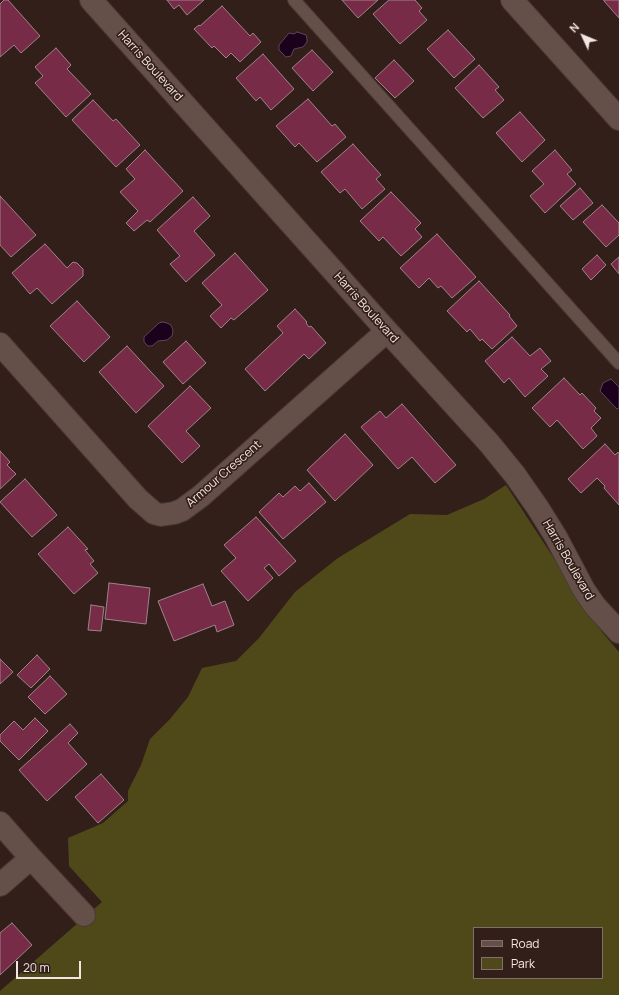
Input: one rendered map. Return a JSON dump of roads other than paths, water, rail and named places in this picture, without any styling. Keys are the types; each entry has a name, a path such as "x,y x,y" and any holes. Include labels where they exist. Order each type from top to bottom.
{"street":[{"name":"Harris Boulevard","path":"91,0 489,443 515,475 556,537 584,590 595,606 619,632"},
{"path":"512,0 619,120"},
{"name":"Armour Crescent","path":"0,344 142,502 154,513 168,515 182,510 201,496 387,331"},
{"path":"0,823 84,915"},
{"path":"0,885 31,858"}],"lane":[{"path":"294,0 619,363"}]}
